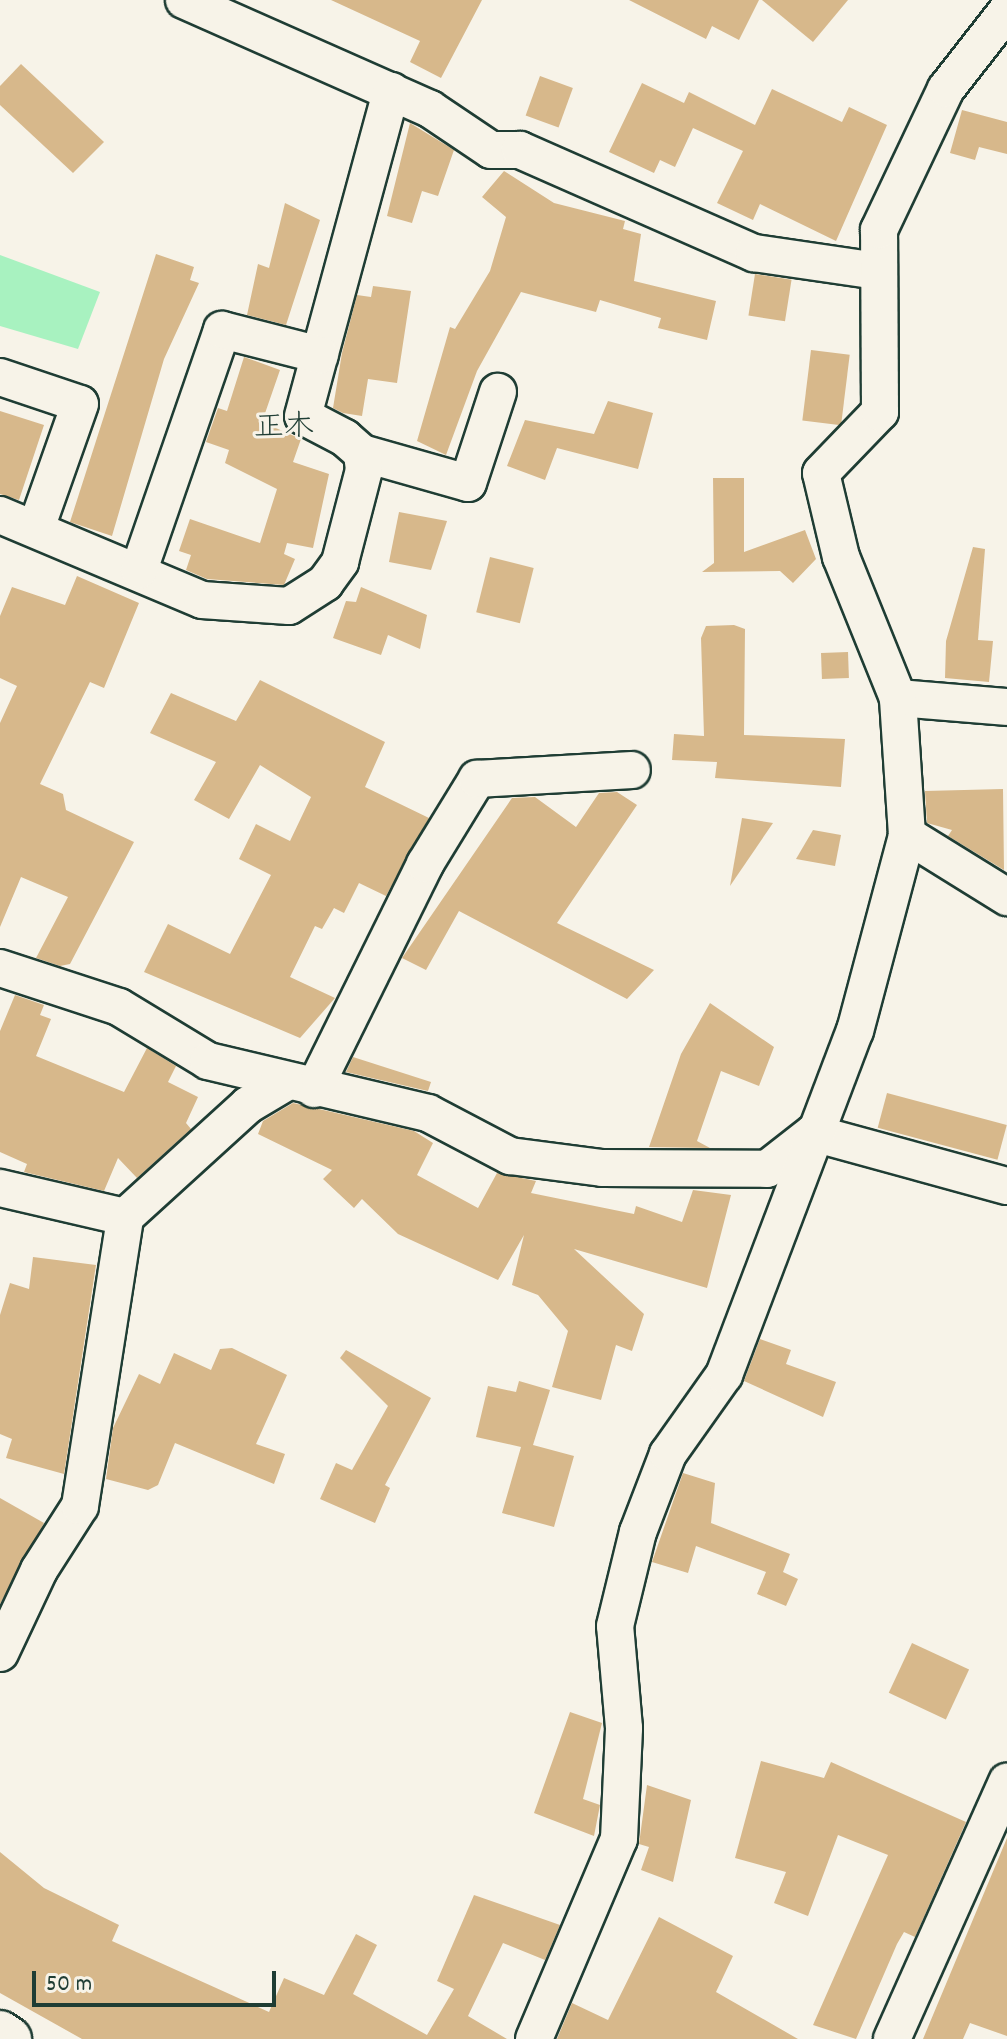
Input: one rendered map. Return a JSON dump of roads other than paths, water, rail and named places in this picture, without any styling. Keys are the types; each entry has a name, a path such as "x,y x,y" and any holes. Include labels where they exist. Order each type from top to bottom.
{"main road":[{"path":"0,2033 9,2039"}],"street":[{"path":"184,0 391,91 491,150 520,150 754,253 877,271"},
{"path":"534,2039 619,1839 624,1728 615,1626 638,1532 668,1454 722,1381 813,1133 855,1031 907,835 898,698 841,557 821,473 880,412 879,230 909,156 967,56 1006,13"},
{"path":"391,91 303,416 362,453 468,483 498,392"},
{"path":"139,570 222,330 320,355"},
{"path":"0,377 80,404 36,528"},
{"path":"0,515 139,570 202,600 236,607 308,599 340,562 362,482 362,453"},
{"path":"898,698 1007,707"},
{"path":"0,1653 39,1570 80,1506 125,1217 248,1105 300,1086 425,864 477,779 632,770"},
{"path":"907,835 1007,897"},
{"path":"0,968 119,1007 208,1061 300,1086 428,1113 510,1156 602,1168 767,1169 813,1133"},
{"path":"813,1133 1007,1186"},
{"path":"0,1188 125,1217"},
{"path":"892,2039 1007,1782"}],"district":[{"name":"正木","path":"284,430"}]}
